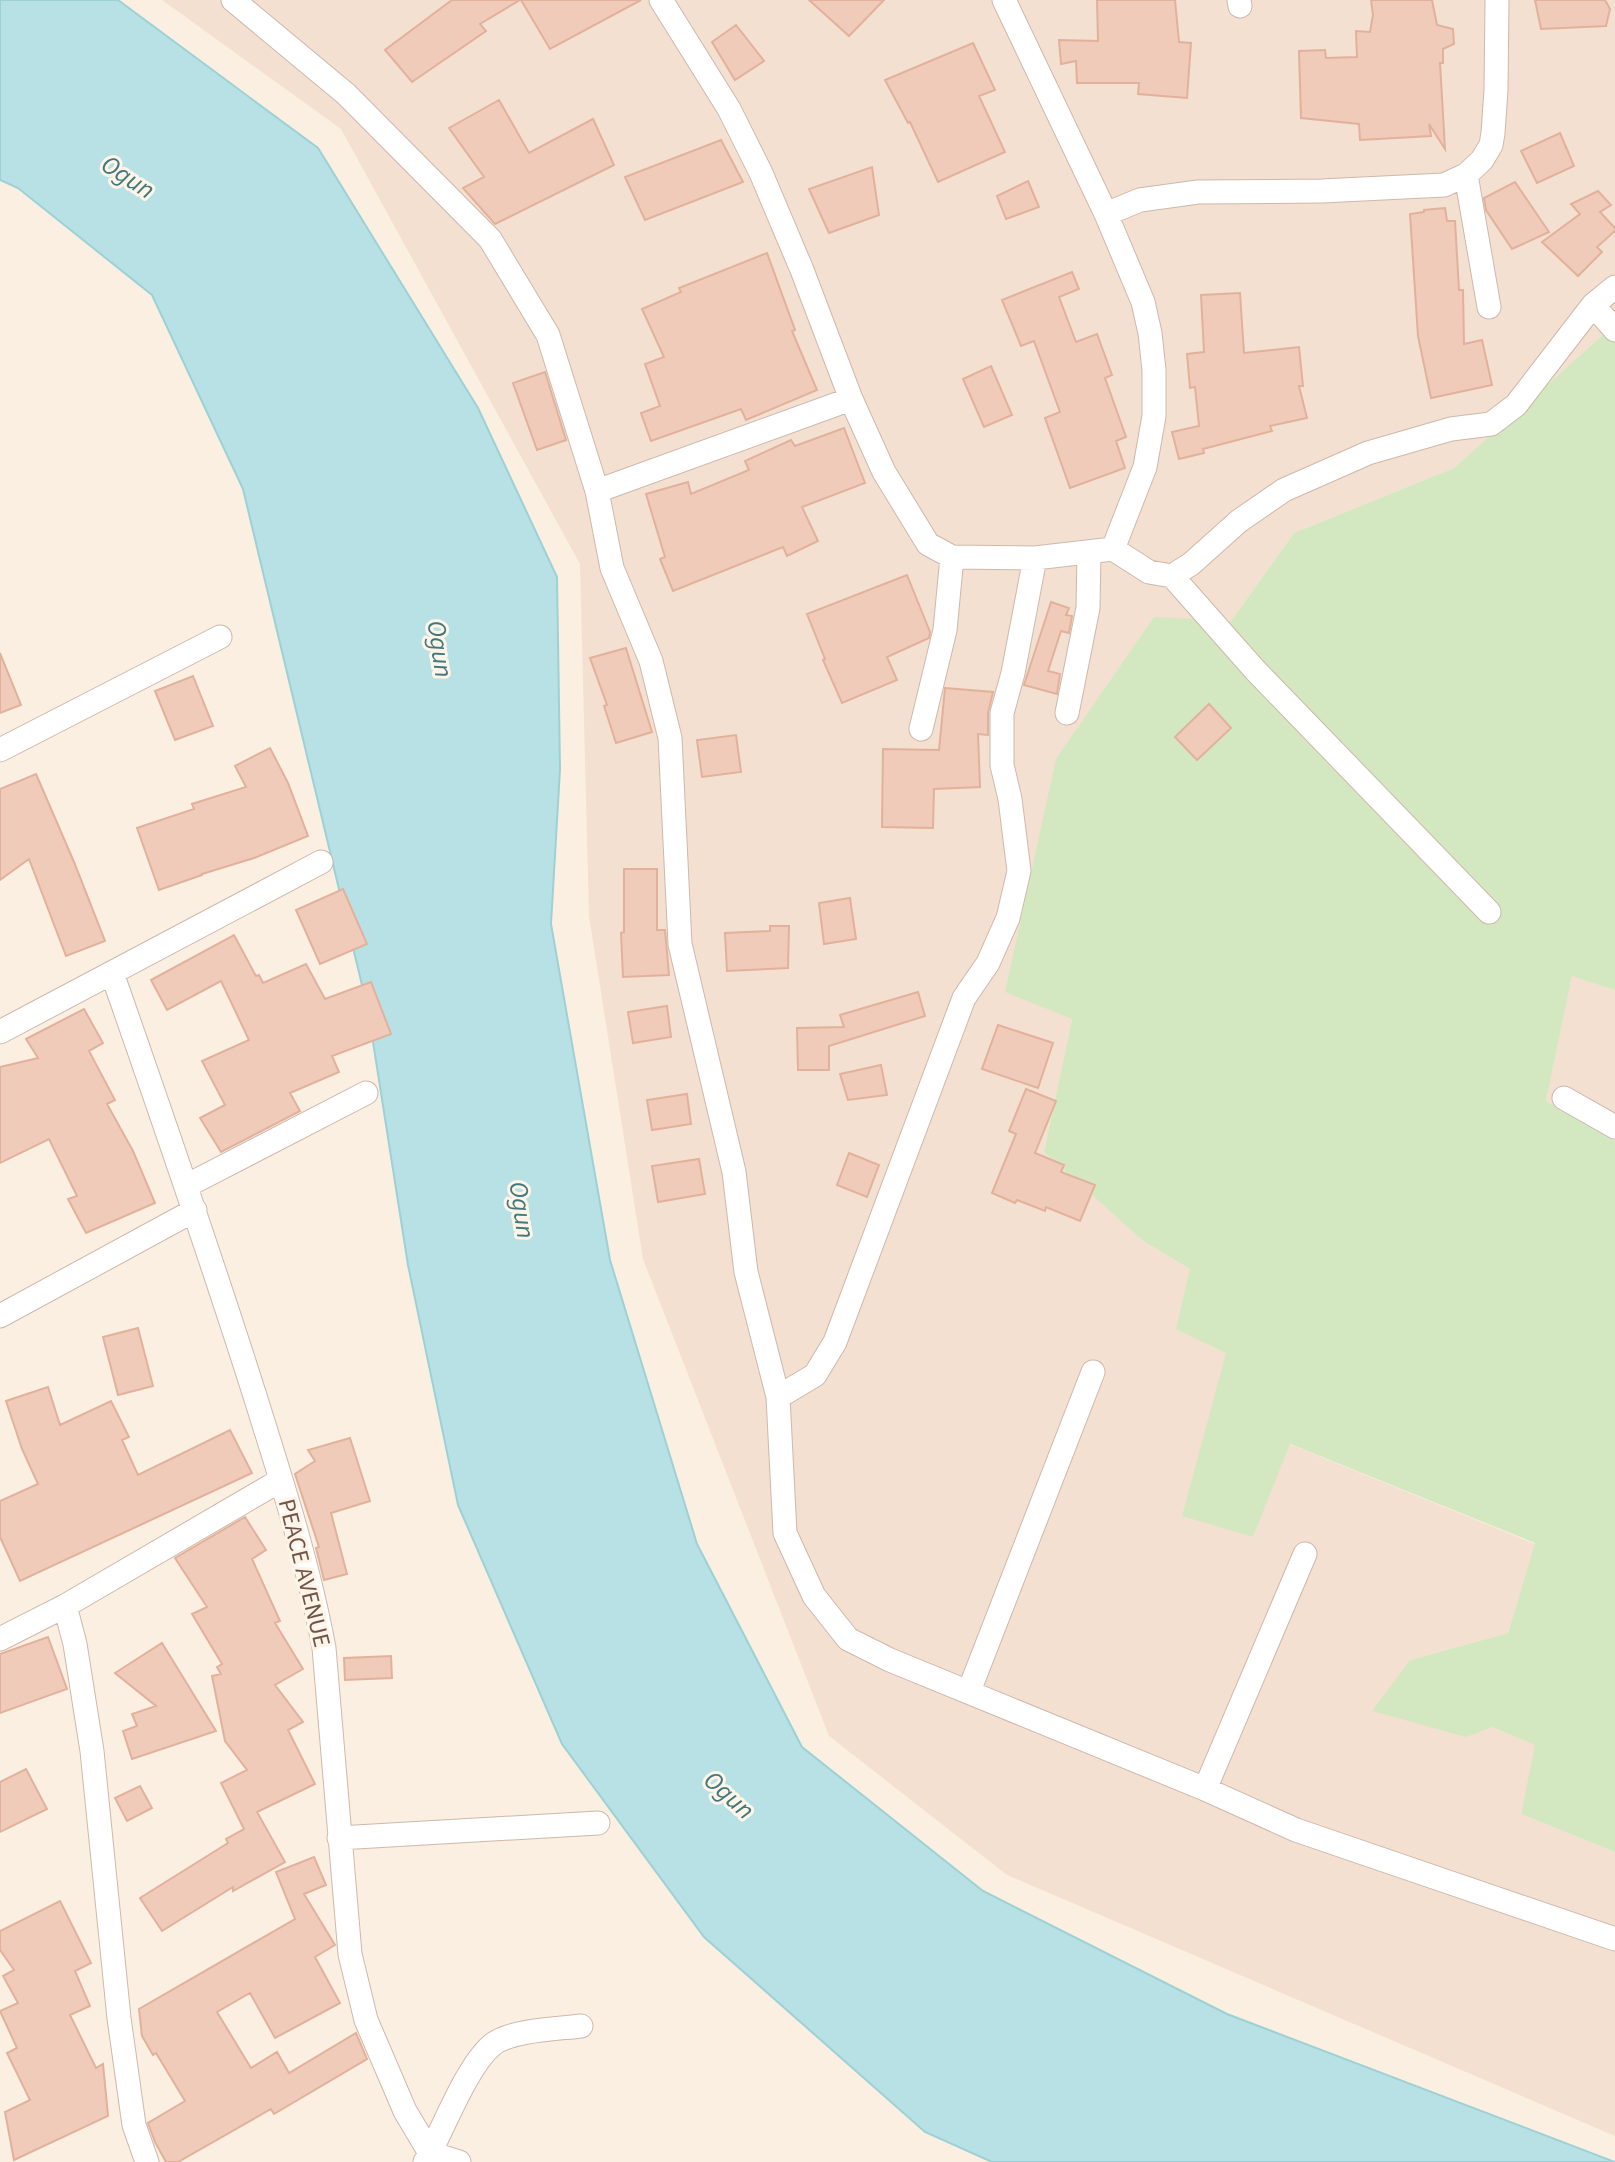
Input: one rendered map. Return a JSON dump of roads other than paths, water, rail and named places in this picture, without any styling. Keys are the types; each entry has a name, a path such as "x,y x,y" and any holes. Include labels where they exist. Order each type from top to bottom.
{"street":[{"path":"233,0 346,94 490,239 548,335 597,491 612,568 651,661 670,738 680,944 734,1172 747,1272 778,1398 785,1533 814,1596 848,1639 890,1660 1205,1789 1296,1830 1615,1939"},
{"path":"661,0 729,108 761,173 802,270 851,399 884,472 928,544 952,557 1035,558 1113,549 1149,572 1172,576 1255,670 1489,912"},
{"path":"1004,0 1106,214 1143,302 1154,370 1154,416 1145,467 1113,549"},
{"path":"1106,214 1140,200 1198,192 1322,191 1444,185 1466,175 1482,160 1493,133 1497,0"},
{"path":"1466,175 1489,307"},
{"path":"1172,576 1191,564 1239,521 1284,491 1368,453 1451,429 1491,424 1516,405 1593,305 1615,286"},
{"path":"1593,305 1615,330"},
{"path":"597,491 851,399"},
{"path":"1068,713 1088,608 1089,552"},
{"path":"921,729 945,629 952,557"},
{"path":"778,1398 815,1375 835,1342 964,998 988,963 1008,918 1019,871 1010,799 1002,765 1002,713 1013,673 1035,558"},
{"path":"0,750 220,637"},
{"path":"0,1032 321,862"},
{"name":"PEACE AVENUE","path":"112,973 195,1210 281,1480 316,1606 324,1648 350,1954 366,2020 427,2158"},
{"path":"186,1185 366,1093"},
{"path":"1564,1098 1615,1127"},
{"path":"0,1315 195,1210"},
{"path":"969,1691 1093,1372"},
{"path":"0,1639 65,1606 281,1480"},
{"path":"1205,1789 1305,1554"},
{"path":"65,1606 75,1644 86,1709 119,2018 134,2125 147,2162"},
{"path":"339,1838 598,1823"},
{"path":"459,2162 427,2158 472,2070 493,2044 523,2032 581,2026"}],"water":[{"name":"Ogun","path":"0,0 118,0 318,148 478,408 557,577 560,769 551,924 610,1260 697,1544 802,1747 983,1891 1227,2014 1615,2162 992,2162 925,2132 704,1937 562,1744 458,1505 408,1265 368,1010 243,489 152,295 18,188 0,180"}]}
